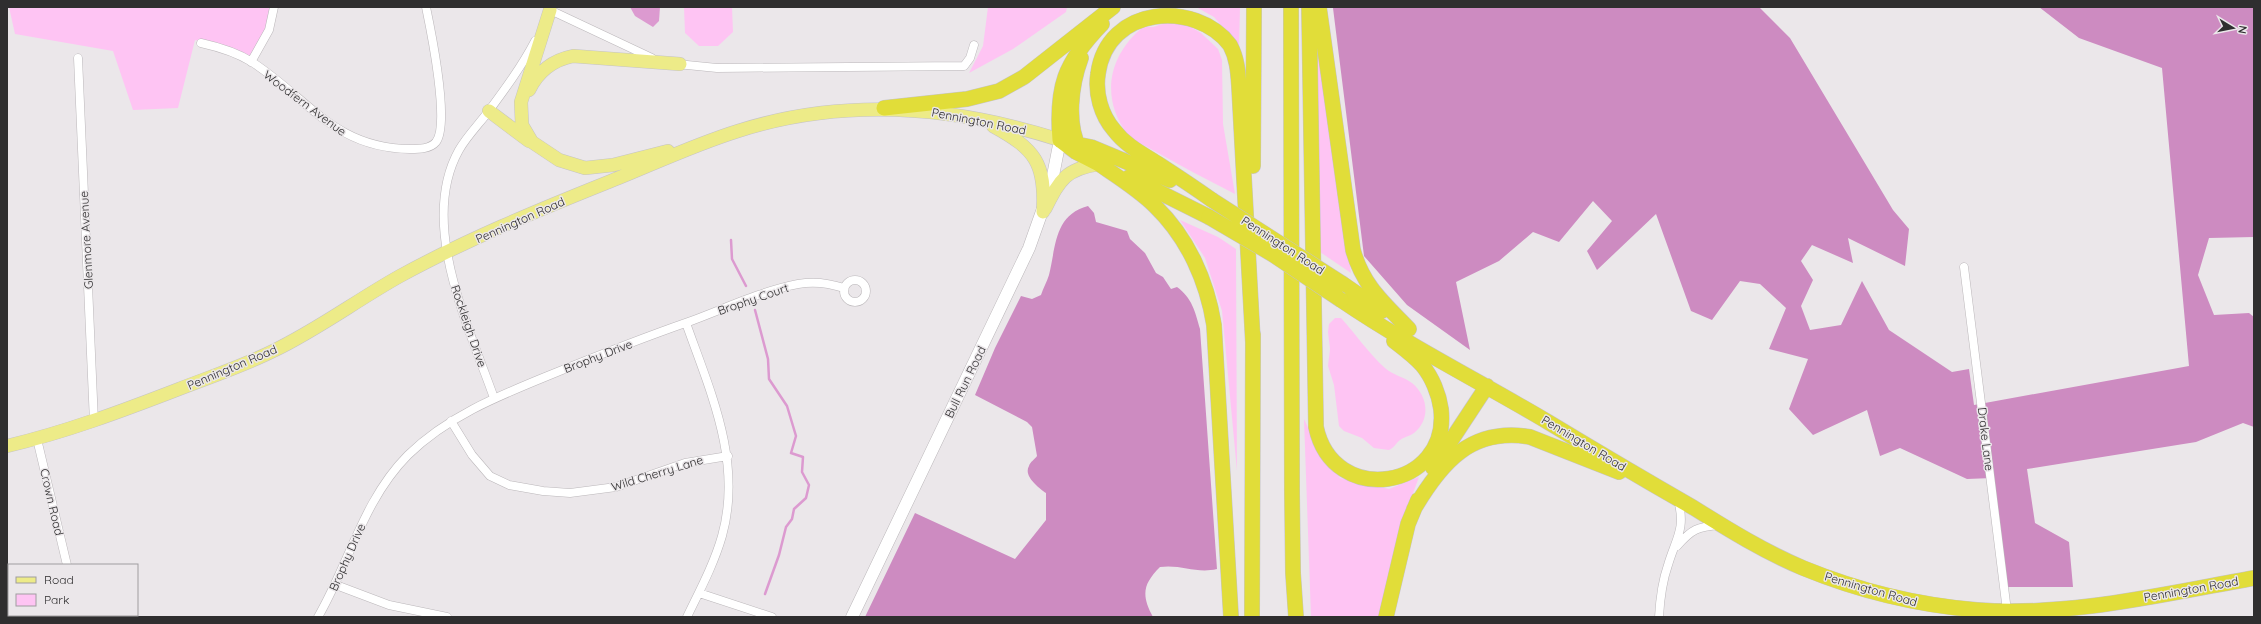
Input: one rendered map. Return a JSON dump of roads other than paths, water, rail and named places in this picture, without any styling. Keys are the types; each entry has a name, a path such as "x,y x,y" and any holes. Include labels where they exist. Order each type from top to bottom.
{"highway":[{"path":"884,108 967,99 999,91 1024,77 1113,7"},
{"path":"1060,140 1058,115 1063,81 1076,55 1120,7"},
{"path":"1252,617 1254,7"},
{"path":"1291,7 1292,485 1293,573 1296,617"},
{"path":"1309,7 1314,406 1316,427 1322,446 1339,466 1360,477 1384,480 1406,474 1426,458 1438,438 1441,415 1436,390 1425,369 1368,318"},
{"path":"1319,7 1353,250 1357,264 1370,290 1409,329"},
{"path":"1212,200 1127,144 1110,125 1102,110 1097,81 1102,56 1109,40 1115,33 1127,21 1140,14 1164,8 1179,8 1192,12 1203,17 1218,29 1234,53 1240,86 1253,343"},
{"path":"1085,158 1076,142 1073,118 1074,84 1079,63 1092,36"},
{"name":"Pennington Road","path":"1060,140 1076,142 1127,161 1212,200 1343,284 1409,329 1487,386"},
{"name":"Pennington Road","path":"1060,140 1085,158 1209,217 1272,254 1368,318 1775,555 1856,587 1921,603 2052,614 2077,612 2254,578"},
{"path":"1099,164 1146,197 1166,218 1195,260 1208,296 1214,326 1231,617"},
{"path":"1386,617 1414,509 1435,464 1487,386"},
{"path":"1414,509 1432,478 1456,456 1482,440 1505,435 1530,437 1653,484"}],"main road":[{"path":"532,142 521,119 521,102 550,9"},
{"path":"532,142 524,117 528,93 541,73 558,61 573,56 585,56 680,64"},
{"name":"Pennington Road","path":"7,446 37,439 94,422 273,351 400,276 448,252 583,192 735,132 811,114 884,108 953,114 1024,129 1060,140"},
{"path":"489,111 554,158 585,168 602,167 735,132"},
{"path":"980,119 1019,141 1033,157 1041,170 1044,180 1043,212"},
{"path":"1043,212 1059,182 1067,174 1075,169 1099,164"}],"street":[{"path":"251,62 268,30 274,7"},
{"name":"Woodfern Avenue","path":"201,43 222,48 251,62 330,125 355,139 375,146 402,148 426,147 436,141 441,128 438,74 426,7"},
{"path":"550,9 644,55 680,64 728,68 964,66 970,58 974,45"},
{"name":"Rockleigh Drive","path":"494,398 452,279 444,202 449,173 462,146 489,111 529,53 550,9"},
{"name":"Glenmore Avenue","path":"78,58 94,422"},
{"name":"Bull Run Road","path":"852,617 1020,266 1043,212 1056,170 1060,140"},
{"name":"Drake Lane","path":"1964,267 2007,611"},
{"name":"Brophy Court","path":"686,323 793,286 824,283 844,288"},
{"path":"686,323 720,421 728,456 729,494 723,534 710,570 687,617"},
{"name":"Brophy Drive","path":"318,617 336,585 364,519 382,487 407,456 451,420 494,398 604,352 686,323"},
{"name":"Wild Cherry Lane","path":"451,420 472,455 490,476 508,485 543,491 570,493 616,487 685,463 728,456"},
{"name":"Crown Road","path":"37,439 66,564"},
{"path":"1659,617 1663,582 1682,528 1682,515 1678,499"},
{"path":"1674,550 1688,533 1699,526 1722,525"},
{"path":"336,585 389,605 447,617"},
{"path":"699,593 772,617"}],"waterway":[{"path":"731,240 732,259 746,286"},
{"path":"755,310 768,359 769,379 787,406 796,436 791,453 803,457 802,472 809,485 806,498 794,509 792,519 786,527 779,555 765,594"}]}
